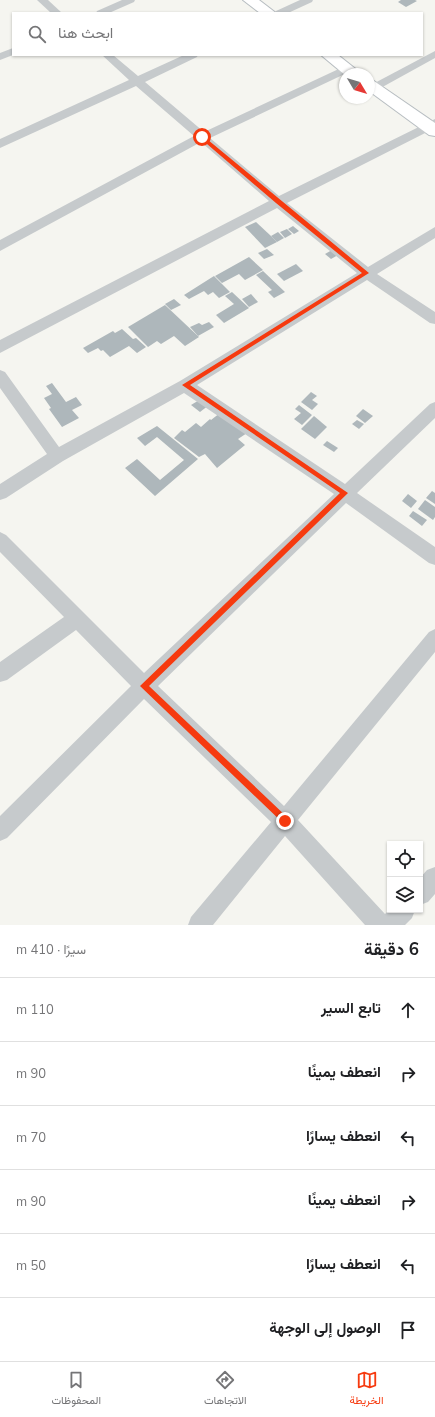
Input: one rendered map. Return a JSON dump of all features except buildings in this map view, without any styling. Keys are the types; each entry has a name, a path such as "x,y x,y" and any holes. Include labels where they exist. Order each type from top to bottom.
{"street":[{"path":"42,0 56,12"},
{"path":"103,12 130,0"},
{"path":"250,0 268,12"},
{"path":"282,12 308,0"},
{"path":"0,56 12,51"},
{"path":"375,84 435,54"},
{"path":"109,56 278,202 366,273 435,319"},
{"path":"0,144 191,56"},
{"path":"329,56 346,68"},
{"path":"0,246 202,137 339,76"},
{"path":"375,89 433,127"},
{"path":"0,347 278,202 433,127"},
{"path":"0,493 58,456 185,385 435,232"},
{"path":"0,376 58,456"},
{"path":"185,385 345,493 435,557"},
{"path":"0,831 144,686 435,408"},
{"path":"0,540 144,686 285,821 380,925"},
{"path":"0,673 78,618"},
{"path":"199,925 435,638"},
{"path":"423,891 435,878"},
{"path":"390,925 401,913"}],"route":[{"path":"202,137 278,202 366,273 185,385 345,493 144,686 285,821"}]}
